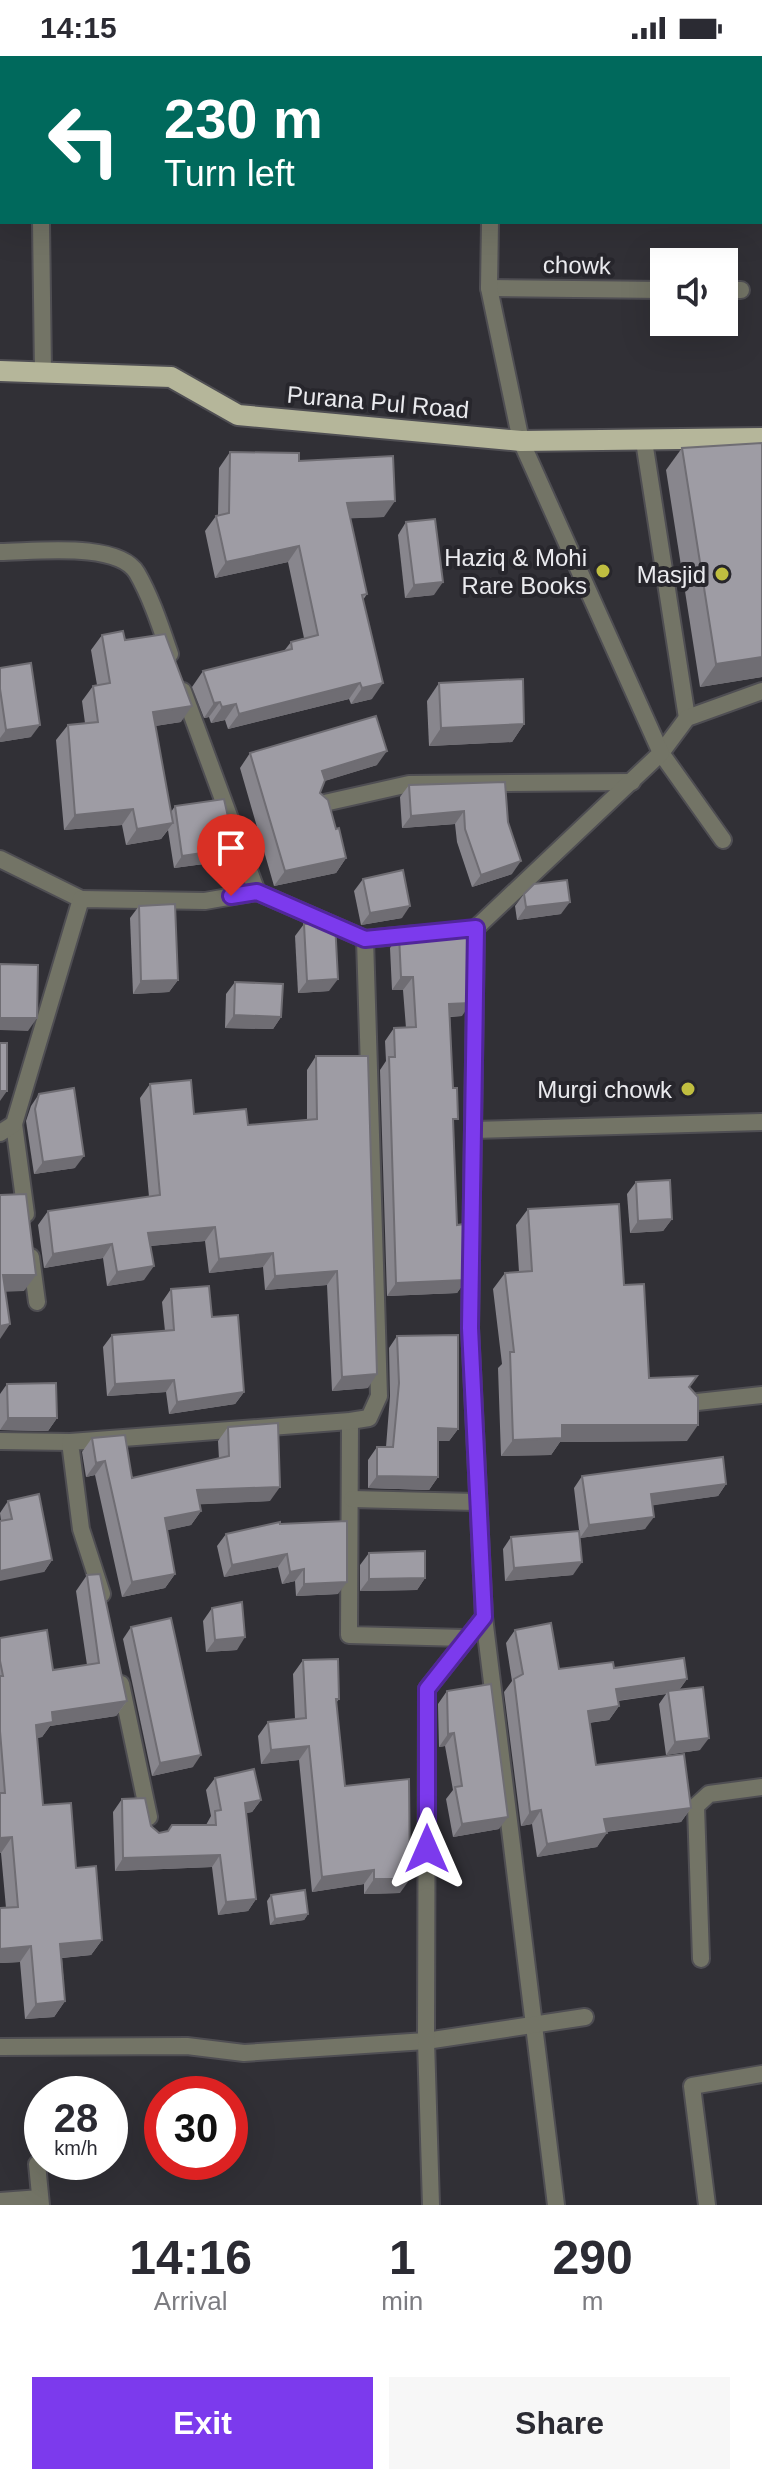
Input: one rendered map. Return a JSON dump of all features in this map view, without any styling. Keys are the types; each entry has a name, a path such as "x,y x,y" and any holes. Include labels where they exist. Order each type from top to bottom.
{"main road":[{"name":"Purana Pul Road","path":"0,371 171,377 238,415 521,441 762,438"}],"street":[{"path":"41,224 43,372"},
{"path":"490,224 489,288 521,441 661,753 723,840"},
{"name":"chowk","path":"489,288 650,290"},
{"path":"644,441 687,718"},
{"path":"0,552 99,553 113,555 136,570 257,892"},
{"path":"556,2205 484,1617 476,1502 470,1328 473,1130 468,929 632,782 661,753 687,718 762,691"},
{"path":"320,804 409,784 632,782"},
{"path":"0,859 81,899 205,901 257,892 365,939 428,933"},
{"path":"37,1302 29,1235 7,1128 81,899"},
{"path":"0,1441 70,1442 369,1418 379,1396 365,939"},
{"path":"473,1130 762,1122"},
{"path":"688,1403 762,1395"},
{"path":"350,1421 349,1635 465,1638"},
{"path":"70,1442 81,1529 107,1617"},
{"path":"352,1499 476,1502"},
{"path":"431,2205 426,2041 427,1689 484,1617"},
{"path":"117,1664 153,1835"},
{"path":"701,1959 696,1806 709,1794 762,1787"},
{"path":"0,2047 187,2046 244,2053 426,2041 585,2017"},
{"path":"707,2205 692,2086 762,2074"},
{"path":"0,2201 40,2201 38,2180"}],"building":[{"name":"Masjid","path":"762,443 762,657 716,664 682,448"},
{"path":"230,452 299,453 299,461 393,456 395,501 347,503 367,594 362,595 383,683 362,688 360,683 239,714 236,704 222,707 220,702 214,703 203,671 292,649 291,642 318,635 299,546 226,562 216,516 229,513"},
{"path":"435,519 443,582 414,585 406,522"},
{"path":"123,631 125,640 165,634 192,706 153,712 173,823 137,829 133,809 75,815 68,725 98,722 93,686 110,683 102,635"},
{"path":"31,663 40,725 6,730 0,668"},
{"path":"523,679 524,724 441,728 439,683"},
{"path":"376,716 387,751 322,771 325,780 320,793 328,800 346,858 285,871 250,753"},
{"path":"505,782 508,822 521,861 481,875 465,829 464,811 411,816 409,785"},
{"path":"224,799 235,848 182,856 175,806"},
{"path":"403,870 410,906 370,913 363,879"},
{"path":"567,880 570,902 526,907 524,894 534,884"},
{"path":"175,904 178,980 141,981 139,906"},
{"path":"335,922 338,979 307,981 304,924"},
{"path":"455,929 474,932 471,1003 449,1004 453,1088 457,1088 458,1119 453,1119 457,1225 464,1224 466,1280 396,1283 389,1057 395,1057 394,1028 416,1027 413,977 401,977 399,935"},
{"path":"0,964 38,965 37,1018 0,1018"},
{"path":"235,982 283,984 281,1017 234,1015"},
{"path":"0,1043 7,1043 7,1091 0,1091"},
{"path":"316,1056 368,1056 377,1374 342,1377 337,1271 275,1276 273,1253 219,1259 215,1227 148,1233 154,1266 117,1272 112,1244 53,1254 48,1211 160,1195 150,1084 191,1080 194,1114 246,1109 248,1125 317,1119"},
{"path":"74,1088 84,1156 43,1162 35,1109 39,1094"},
{"path":"670,1180 672,1219 638,1221 636,1182"},
{"path":"26,1194 36,1275 3,1275 10,1324 0,1326 0,1195"},
{"path":"619,1204 624,1285 644,1284 649,1378 697,1376 689,1387 698,1397 698,1425 562,1425 562,1438 513,1440 510,1352 514,1352 505,1273 532,1271 528,1209"},
{"path":"209,1286 212,1317 238,1315 244,1392 177,1402 174,1380 115,1384 112,1335 174,1330 171,1289"},
{"path":"458,1335 458,1429 438,1428 438,1477 377,1476 377,1447 393,1447 399,1383 397,1336"},
{"path":"56,1383 57,1418 8,1418 7,1384"},
{"path":"278,1423 280,1487 197,1490 201,1511 165,1518 175,1574 132,1582 105,1461 96,1463 92,1438 125,1435 132,1478 229,1456 228,1427"},
{"path":"723,1457 726,1484 651,1494 654,1517 589,1525 582,1476"},
{"path":"39,1494 52,1560 0,1571 0,1521 12,1519 8,1501"},
{"path":"347,1521 347,1582 304,1584 304,1569 290,1572 287,1554 232,1565 226,1534 280,1522"},
{"path":"579,1531 582,1562 514,1568 511,1537"},
{"path":"425,1551 425,1578 369,1579 369,1553"},
{"path":"100,1574 127,1701 52,1712 53,1722 36,1725 43,1805 71,1803 76,1868 96,1866 102,1940 60,1944 65,2001 36,2004 31,1946 0,1949 0,1908 18,1907 12,1837 0,1838 0,1793 5,1793 0,1731 0,1676 3,1676 0,1638 47,1630 53,1670 99,1663 87,1575"},
{"path":"242,1602 245,1637 215,1640 212,1608"},
{"path":"171,1618 201,1755 160,1763 131,1627"},
{"path":"551,1623 559,1669 613,1662 614,1668 684,1658 687,1679 616,1689 619,1706 588,1711 596,1765 684,1754 691,1808 604,1819 607,1833 547,1844 541,1810 530,1812 514,1679 523,1674 515,1630"},
{"path":"338,1659 339,1699 336,1699 345,1786 409,1779 410,1879 374,1879 374,1870 322,1877 309,1746 271,1750 268,1722 306,1718 303,1660"},
{"path":"491,1684 508,1817 462,1824 455,1787 462,1786 454,1733 448,1734 447,1691"},
{"path":"703,1687 709,1738 675,1742 668,1691"},
{"path":"254,1769 261,1800 245,1803 256,1899 226,1902 220,1855 123,1858 122,1799 145,1798 151,1826 159,1833 168,1831 172,1825 216,1825 215,1811 221,1810 215,1778"},
{"path":"305,1890 308,1914 275,1919 271,1895"}],"place":[{"name":"Haziq & Mohi Rare Books","path":"603,571"},
{"name":"Masjid","path":"722,574"},
{"name":"Murgi chowk","path":"688,1089"}],"route":[{"path":"231,896 257,892 365,939 476,928 470,1328 476,1502 484,1617 427,1689 427,1849"}]}
